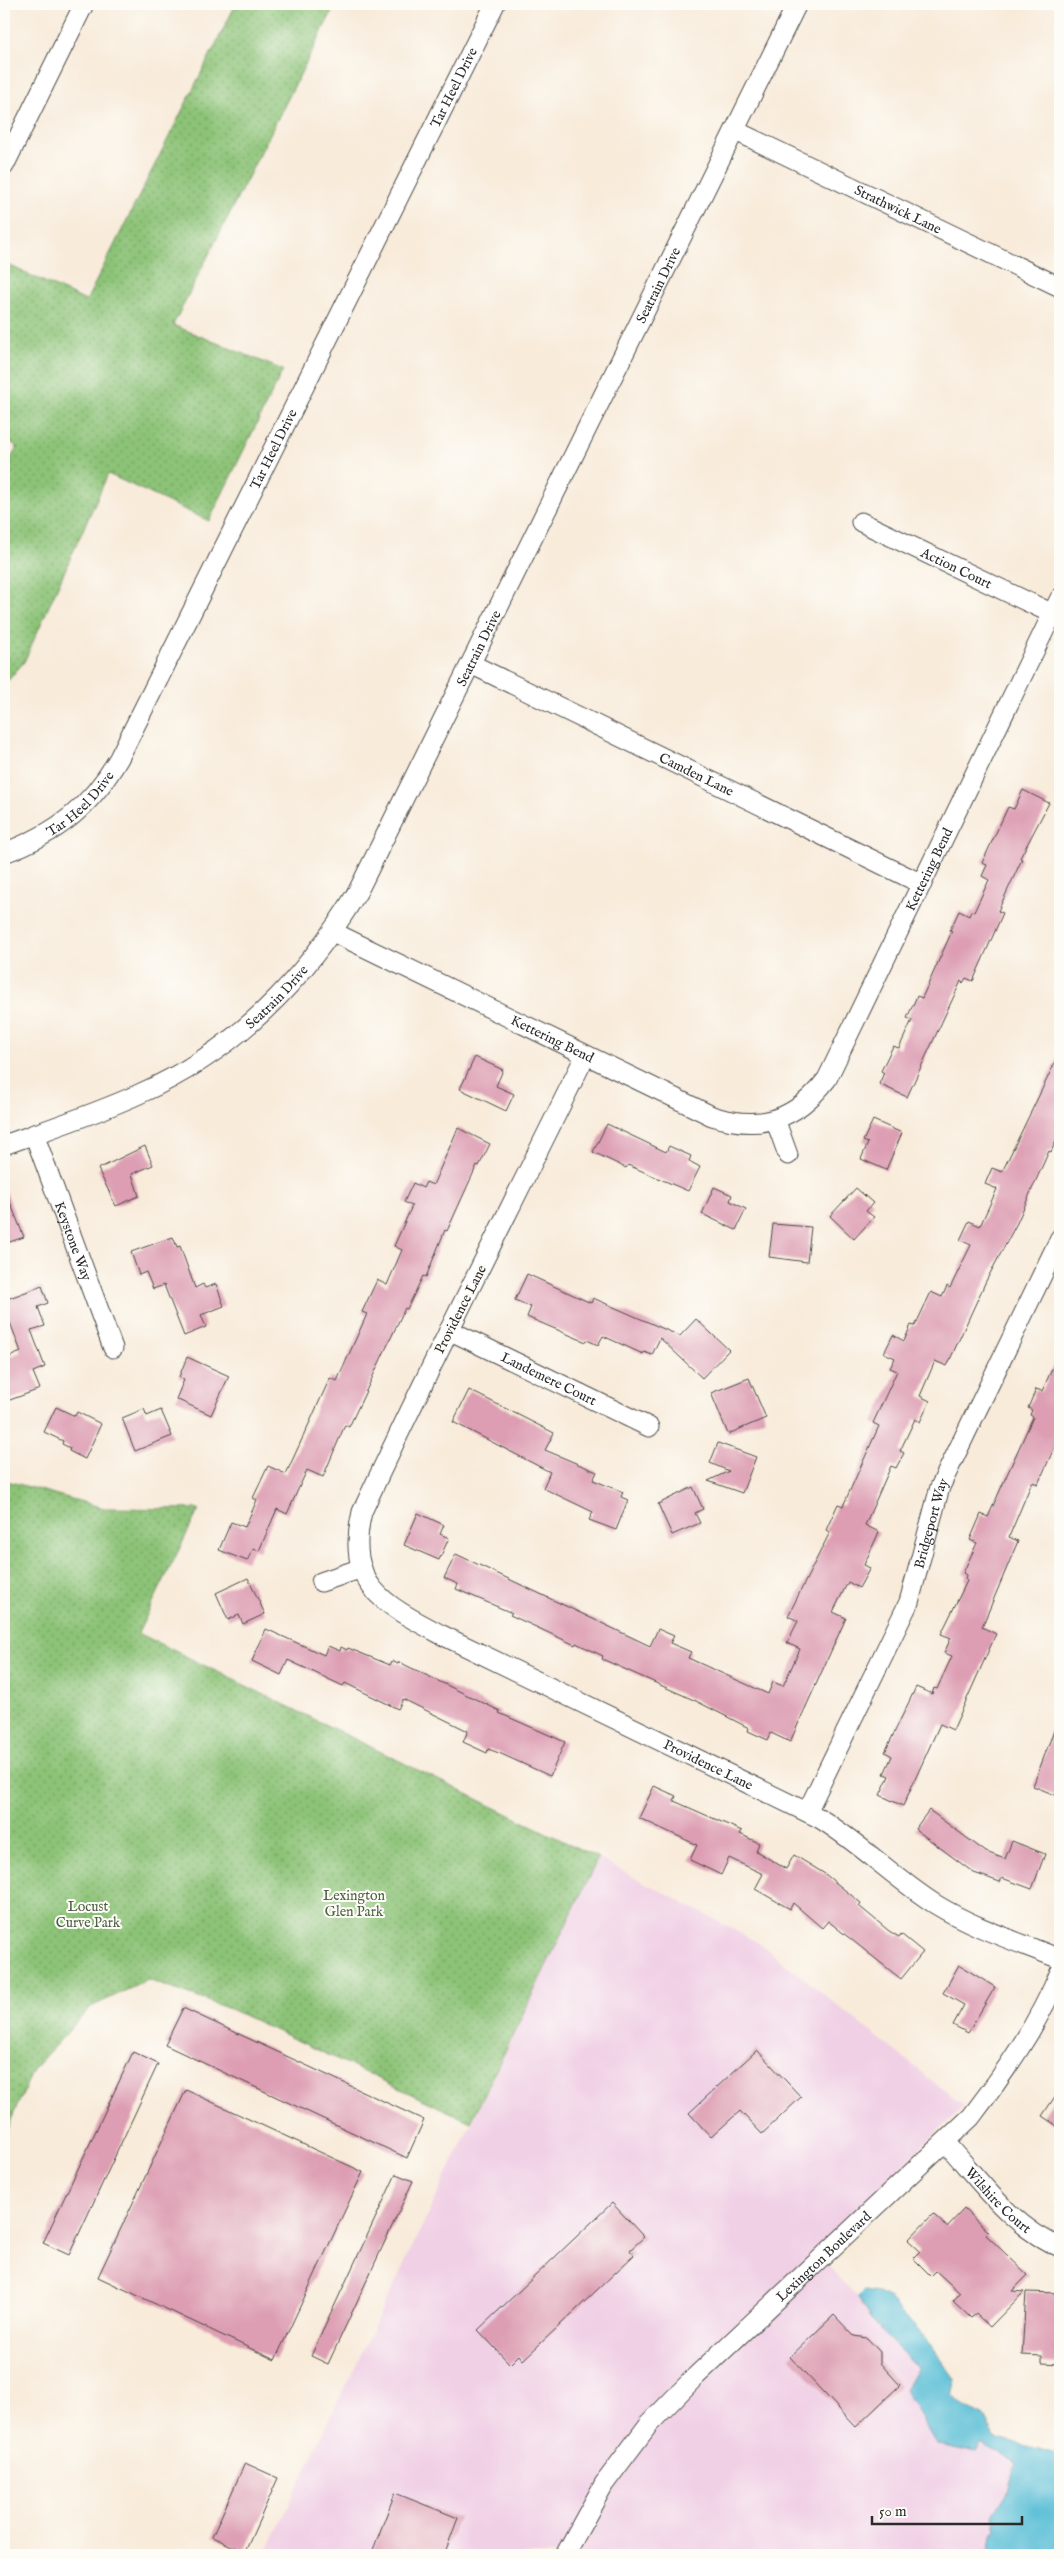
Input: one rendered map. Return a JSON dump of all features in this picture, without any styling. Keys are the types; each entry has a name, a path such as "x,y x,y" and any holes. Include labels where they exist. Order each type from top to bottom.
{"street":[{"path":"4,166 84,4"},
{"name":"Tar Heel Drive","path":"4,853 32,843 61,826 86,805 119,758 495,4"},
{"name":"Seatrain Drive","path":"4,1145 139,1094 206,1058 276,1001 306,968 333,932 358,891 736,131 797,4"},
{"name":"Strathwick Lane","path":"736,131 1060,287"},
{"name":"Action Court","path":"861,522 1056,606"},
{"name":"Kettering Bend","path":"333,932 712,1116 727,1121 753,1123 775,1119 796,1109 812,1098 827,1079 1056,606"},
{"name":"Camden Lane","path":"471,664 922,884"},
{"name":"Providence Lane","path":"585,1056 449,1330 362,1512 357,1542 362,1568 377,1595 397,1611 807,1812 847,1835 935,1904 964,1920 1060,1959"},
{"path":"775,1119 788,1155"},
{"name":"Keystone Way","path":"34,1134 113,1348"},
{"name":"Bridgeport Way","path":"807,1812 908,1602 940,1487 1060,1238"},
{"name":"Landemere Court","path":"449,1330 649,1427"},
{"path":"321,1582 362,1568"},
{"name":"Lexington Boulevard","path":"564,2555 604,2484 649,2424 702,2370 971,2117 1008,2069 1034,2026 1060,1972"},
{"name":"Wilshire Court","path":"945,2142 1016,2219 1034,2234 1060,2247"},
{"name":"Lexington Boulevard","path":"573,2555 577,2534"}],"shaded area":[{"path":"598,1858 759,1943 964,2106 813,2251 858,2297 861,2304 888,2338 918,2367 982,2444 1016,2463 1007,2494 993,2516 996,2529 992,2535 989,2555 265,2555"}],"green space":[{"path":"236,4 336,4 173,325 283,370 209,521 108,474 24,662 4,685 4,472 17,447 4,437 4,263 86,301"},
{"name":"Lexington Glen Park","path":"4,1480 104,1508 199,1509 138,1633 598,1858 471,2122 230,2009 148,1980 91,2007 34,2068 4,2136"}],"water":[{"path":"864,2291 878,2293 889,2299 929,2342 955,2379 951,2395 964,2406 986,2419 995,2437 1060,2455 1060,2555 989,2555 992,2535 996,2529 993,2516 1007,2494 1016,2463 982,2444 976,2453 936,2444 905,2390 918,2367 884,2335 869,2317 858,2297"}],"building":[{"path":"1023,790 1049,803 1020,858 1022,859 998,911 1003,913 973,981 966,978 963,983 961,981 907,1097 879,1084 884,1073 881,1071 893,1046 899,1048 912,1020 907,1018 917,996 922,998 959,911 969,916 971,911 974,912 989,880 982,876 987,865 982,863 1008,807 1014,809"},
{"path":"1060,1052 1060,1131 1017,1223 986,1281 947,1366 935,1361 920,1396 930,1401 920,1422 915,1419 900,1451 904,1453 896,1468 891,1466 865,1525 879,1532 864,1565 870,1568 859,1588 848,1582 833,1612 846,1618 790,1742 771,1733 768,1740 748,1731 749,1728 696,1701 602,1659 603,1656 576,1643 575,1645 510,1615 512,1613 456,1589 458,1584 444,1578 456,1554 650,1646 658,1629 674,1636 670,1643 691,1652 688,1658 768,1694 773,1682 783,1686 800,1649 787,1643 798,1621 788,1616 830,1532 826,1530 838,1504 843,1506 879,1426 873,1423 897,1371 890,1368 895,1358 884,1353 893,1335 904,1341 911,1325 915,1326 931,1292 942,1297 947,1286 950,1288 971,1245 960,1240 969,1221 980,1226 997,1189 985,1184 992,1168 1002,1172"},
{"path":"475,1057 503,1070 496,1086 514,1094 506,1111 460,1089"},
{"path":"873,1120 902,1133 886,1170 861,1159 868,1143 863,1141"},
{"path":"607,1124 666,1152 669,1146 691,1156 689,1161 700,1167 688,1191 628,1165 626,1168 593,1152"},
{"path":"458,1128 490,1144 479,1166 477,1165 447,1231 445,1230 426,1277 423,1276 407,1309 405,1308 349,1427 345,1425 323,1477 307,1470 287,1514 277,1509 259,1551 253,1549 247,1561 219,1550 231,1522 245,1527 257,1500 253,1498 268,1466 286,1474 330,1378 337,1381 367,1314 362,1312 377,1280 387,1285 402,1250 394,1246 412,1206 404,1202 413,1183 423,1188 426,1182 433,1185"},
{"path":"145,1146 153,1165 132,1174 139,1196 116,1206 98,1169"},
{"path":"4,1187 24,1237 4,1244"},
{"path":"714,1187 732,1195 730,1201 746,1209 736,1230 702,1214"},
{"path":"856,1188 873,1203 866,1211 874,1217 854,1239 830,1216"},
{"path":"773,1224 811,1227 807,1262 769,1257"},
{"path":"173,1237 177,1247 180,1246 195,1288 203,1284 205,1288 216,1284 224,1306 201,1315 206,1327 184,1336 164,1285 153,1289 146,1272 139,1275 131,1252"},
{"path":"527,1274 591,1303 593,1298 680,1336 696,1319 729,1350 702,1378 660,1338 652,1355 644,1352 643,1354 603,1336 598,1345 587,1340 586,1342 527,1317 531,1307 515,1300"},
{"path":"42,1286 48,1303 38,1307 45,1326 31,1330 45,1367 33,1372 40,1389 7,1401 4,1391 4,1359 21,1352 4,1306 4,1300"},
{"path":"1060,1351 1060,1435 1038,1484 1032,1482 1009,1537 1018,1541 982,1627 996,1634 953,1730 940,1724 903,1806 880,1795 889,1776 884,1774 892,1756 885,1752 916,1687 932,1694 934,1688 937,1689 952,1656 944,1653 951,1638 941,1634 967,1581 965,1579 966,1575 963,1573 977,1543 970,1540 981,1514 988,1517 1033,1417 1030,1415 1032,1410 1028,1408 1036,1389 1042,1391"},
{"path":"187,1357 229,1376 211,1415 176,1399 184,1380 179,1377"},
{"path":"749,1378 766,1418 728,1434 711,1393"},
{"path":"469,1390 554,1433 545,1450 597,1472 593,1480 623,1492 621,1497 628,1500 616,1530 589,1520 593,1512 543,1488 550,1472 453,1422"},
{"path":"56,1407 75,1416 77,1412 101,1424 85,1459 69,1451 70,1448 62,1444 63,1441 44,1432"},
{"path":"144,1409 147,1416 161,1410 172,1436 135,1451 122,1418"},
{"path":"718,1443 756,1457 742,1493 708,1481 729,1471 710,1463"},
{"path":"693,1487 703,1509 695,1513 700,1523 672,1535 658,1504"},
{"path":"418,1513 444,1525 440,1534 449,1538 439,1560 404,1545"},
{"path":"248,1578 265,1614 243,1624 239,1615 228,1620 216,1593"},
{"path":"266,1629 324,1655 328,1646 340,1651 341,1647 390,1665 392,1661 398,1664 399,1662 500,1711 499,1713 565,1742 550,1776 499,1753 488,1749 487,1753 463,1742 468,1731 403,1699 398,1709 345,1683 343,1686 288,1660 281,1675 252,1661"},
{"path":"1060,1717 1060,1797 1033,1786"},
{"path":"654,1786 676,1796 674,1801 742,1831 740,1834 759,1843 756,1851 786,1869 794,1855 825,1874 861,1903 859,1906 889,1931 899,1937 901,1934 923,1952 901,1979 828,1921 822,1928 793,1903 790,1909 755,1889 763,1874 729,1858 721,1875 690,1860 697,1845 639,1818"},
{"path":"929,1810 986,1852 1005,1859 1012,1841 1045,1854 1032,1889 1002,1878 1000,1882 974,1873 915,1829"},
{"path":"959,1965 995,1987 968,2033 953,2025 964,2005 943,1993"},
{"path":"183,2008 424,2120 407,2158 165,2045"},
{"path":"757,2050 801,2097 762,2134 740,2111 711,2137 689,2113"},
{"path":"133,2052 158,2064 69,2255 43,2243"},
{"path":"1060,2089 1060,2128 1042,2116"},
{"path":"186,2090 363,2172 275,2360 98,2277"},
{"path":"396,2174 413,2181 328,2364 311,2356"},
{"path":"612,2203 644,2237 630,2250 634,2255 523,2360 519,2355 510,2364 478,2330"},
{"path":"964,2209 988,2232 986,2235 1028,2275 1012,2291 1024,2292 990,2327 976,2314 971,2318 953,2301 960,2293 936,2271 931,2276 913,2258 920,2251 908,2240 933,2214 947,2227"},
{"path":"1026,2292 1060,2293 1060,2364 1042,2363 1042,2356 1022,2355"},
{"path":"834,2315 854,2336 867,2338 880,2352 880,2363 900,2385 856,2427 790,2357"},
{"path":"245,2463 278,2478 245,2552 212,2537"},
{"path":"395,2493 458,2518 444,2555 371,2555"}],"park label":[{"name":"Locust Curve Park","path":"88,1914"}]}
